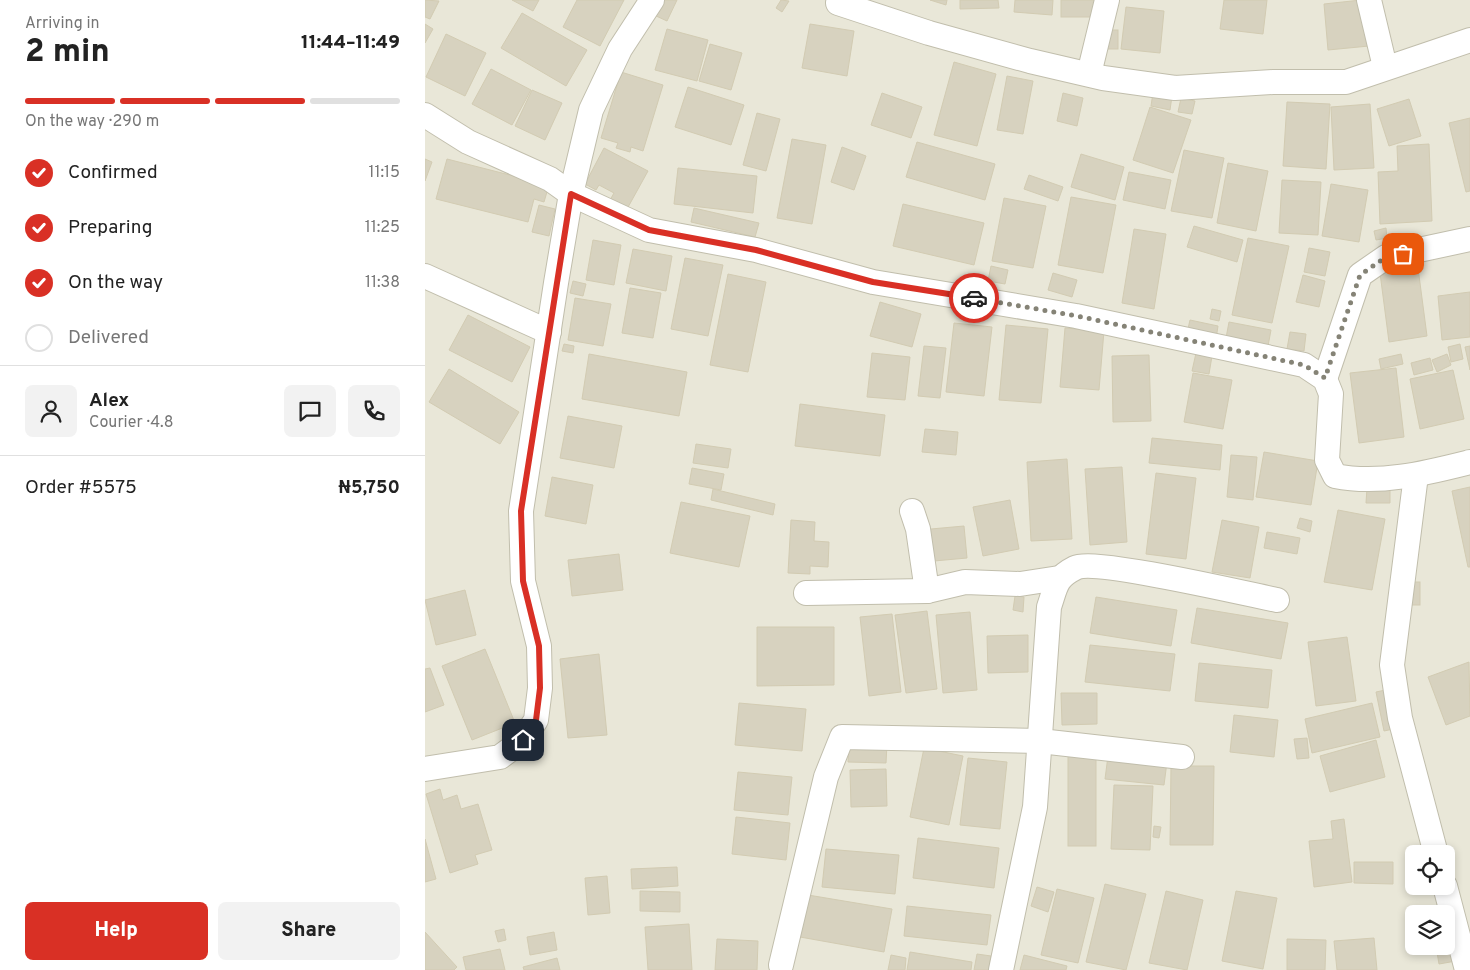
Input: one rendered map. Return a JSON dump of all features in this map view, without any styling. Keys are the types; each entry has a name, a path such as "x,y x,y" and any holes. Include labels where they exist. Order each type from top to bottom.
{"street":[{"path":"425,769 500,757 523,740 536,720 540,688 539,646 523,581 521,511 571,194 591,110 620,49 652,0"},
{"path":"1089,74 1107,0"},
{"path":"1369,0 1385,67"},
{"path":"837,3 929,33 1030,61 1089,74 1175,88 1273,82 1346,82 1385,67 1470,40"},
{"path":"425,115 469,142 551,179 571,194 649,230 756,250 873,282 1077,316 1304,365 1325,378 1331,394 1327,460 1335,476 1353,480 1416,475 1470,462"},
{"path":"1325,378 1360,275 1386,257 1470,240"},
{"path":"425,276 549,332"},
{"path":"1416,475 1392,665 1400,718 1434,845"},
{"path":"912,511 918,529 927,591"},
{"path":"806,593 927,591 965,582 1021,584 1059,578 1077,566 1120,569 1277,600"},
{"path":"1001,970 1035,808 1049,606 1059,578"},
{"path":"781,965 826,776 842,737 1040,741 1182,757"},
{"path":"1447,895 1467,970"}],"shaded area":[{"path":"425,0 1470,0 1470,970 425,970"}],"building":[{"path":"425,0 439,1 430,19 425,17"},
{"path":"512,0 539,0 533,11"},
{"path":"577,0 624,0 600,46 563,27"},
{"path":"662,0 677,0 667,21 654,15"},
{"path":"781,0 789,1 782,12 776,8"},
{"path":"930,0 947,0 946,5"},
{"path":"960,0 998,0 999,8 960,9"},
{"path":"1015,0 1053,0 1052,15 1014,12"},
{"path":"1061,0 1099,0 1099,17 1061,17"},
{"path":"1224,0 1267,0 1263,34 1220,29"},
{"path":"1361,0 1369,46 1328,50 1324,4"},
{"path":"1126,7 1164,11 1160,53 1121,49"},
{"path":"522,13 587,50 566,86 501,48"},
{"path":"425,24 433,29 425,43"},
{"path":"810,24 854,31 847,76 802,68"},
{"path":"667,29 708,40 697,81 655,70"},
{"path":"1104,30 1118,30 1118,49 1104,49"},
{"path":"446,34 486,53 465,96 426,77"},
{"path":"710,44 742,53 731,90 699,81"},
{"path":"954,62 996,74 977,146 934,135"},
{"path":"491,69 531,90 512,125 472,104"},
{"path":"621,72 663,85 643,151 631,147 630,152 616,148 618,143 601,138"},
{"path":"1007,76 1033,81 1023,134 997,130"},
{"path":"1154,86 1173,89 1170,110 1151,106"},
{"path":"688,87 744,105 731,145 675,127"},
{"path":"532,90 562,103 545,140 515,126"},
{"path":"882,93 922,107 911,138 871,125"},
{"path":"1063,93 1083,98 1077,126 1057,121"},
{"path":"1181,98 1195,101 1192,114 1178,112"},
{"path":"1409,99 1421,136 1389,146 1377,109"},
{"path":"1287,102 1330,104 1326,169 1283,166"},
{"path":"1370,104 1374,168 1334,170 1331,107"},
{"path":"1150,107 1191,120 1173,173 1133,160"},
{"path":"757,113 780,119 766,171 743,165"},
{"path":"1470,118 1470,191 1466,192 1449,123"},
{"path":"792,139 826,145 812,224 777,218"},
{"path":"917,142 995,164 985,200 906,177"},
{"path":"1429,144 1432,221 1380,224 1378,172 1398,171 1397,146"},
{"path":"842,147 866,156 854,190 831,182"},
{"path":"604,148 648,171 627,209 610,200 614,193 599,185 596,190 585,184"},
{"path":"1184,150 1224,158 1212,218 1171,211"},
{"path":"1081,154 1124,167 1115,200 1071,187"},
{"path":"425,159 432,162 425,181"},
{"path":"447,159 549,185 544,202 534,199 528,222 436,199"},
{"path":"1228,163 1268,171 1256,231 1217,223"},
{"path":"678,168 757,176 753,213 674,204"},
{"path":"1129,172 1171,180 1165,209 1123,200"},
{"path":"1029,175 1063,187 1058,201 1024,189"},
{"path":"1282,180 1321,182 1318,235 1279,233"},
{"path":"1331,184 1368,190 1359,242 1322,236"},
{"path":"1071,197 1116,205 1103,273 1058,265"},
{"path":"1004,198 1046,206 1033,268 992,261"},
{"path":"903,204 984,223 974,265 893,246"},
{"path":"539,205 555,209 549,236 532,232"},
{"path":"694,208 759,223 755,237 691,222"},
{"path":"1194,226 1243,240 1237,262 1187,247"},
{"path":"1386,228 1387,238 1376,240 1374,231"},
{"path":"1134,229 1166,234 1154,309 1122,303"},
{"path":"1248,238 1289,246 1272,323 1232,315"},
{"path":"593,240 621,245 614,285 586,280"},
{"path":"1309,248 1330,252 1325,276 1304,272"},
{"path":"633,249 672,256 666,291 626,283"},
{"path":"685,258 723,265 708,336 671,329"},
{"path":"991,266 1008,270 1005,284 988,281"},
{"path":"1418,268 1427,336 1389,342 1380,273"},
{"path":"1053,273 1077,280 1072,297 1048,290"},
{"path":"728,274 766,282 748,372 710,365"},
{"path":"1303,275 1325,281 1319,307 1296,302"},
{"path":"573,281 586,284 583,296 570,293"},
{"path":"630,288 661,293 653,338 622,333"},
{"path":"1470,292 1470,337 1442,340 1438,296"},
{"path":"575,298 611,304 603,346 568,340"},
{"path":"880,302 921,314 912,347 870,336"},
{"path":"1212,309 1221,311 1219,321 1210,319"},
{"path":"468,315 530,347 512,382 449,350"},
{"path":"1190,320 1218,326 1216,339 1187,333"},
{"path":"1229,322 1271,330 1268,346 1226,338"},
{"path":"954,323 992,327 984,396 946,392"},
{"path":"1006,325 1048,329 1041,403 999,400"},
{"path":"1065,328 1104,331 1099,390 1060,387"},
{"path":"1290,332 1306,334 1304,351 1287,349"},
{"path":"564,344 574,346 573,353 562,351"},
{"path":"1460,344 1463,359 1451,362 1448,347"},
{"path":"924,346 946,348 940,398 918,396"},
{"path":"1470,346 1470,370 1465,347"},
{"path":"872,353 910,357 905,400 867,397"},
{"path":"1196,353 1212,356 1209,374 1192,371"},
{"path":"589,354 687,372 679,416 582,399"},
{"path":"1401,354 1403,364 1381,369 1379,359"},
{"path":"1447,354 1451,365 1437,372 1432,360"},
{"path":"1149,355 1151,421 1113,422 1112,356"},
{"path":"1430,358 1433,370 1414,375 1411,363"},
{"path":"1396,368 1404,437 1359,443 1350,373"},
{"path":"449,369 519,412 500,444 429,402"},
{"path":"1453,370 1464,419 1420,429 1410,379"},
{"path":"1193,373 1232,380 1223,429 1184,422"},
{"path":"800,404 885,415 880,456 795,446"},
{"path":"568,416 622,426 614,468 560,458"},
{"path":"925,429 958,432 956,455 922,452"},
{"path":"1152,438 1222,445 1220,470 1149,463"},
{"path":"696,444 731,449 728,468 693,463"},
{"path":"1264,452 1318,461 1311,505 1256,497"},
{"path":"1231,455 1257,457 1253,500 1227,497"},
{"path":"1067,459 1072,539 1031,541 1027,462"},
{"path":"1122,467 1127,542 1090,545 1085,469"},
{"path":"692,468 724,474 721,490 689,484"},
{"path":"1156,473 1196,478 1186,559 1146,554"},
{"path":"552,477 593,485 586,524 545,516"},
{"path":"1470,487 1470,567 1468,567 1452,491"},
{"path":"1367,488 1390,489 1390,503 1366,503"},
{"path":"713,489 775,504 773,515 711,500"},
{"path":"1010,500 1019,549 983,556 973,507"},
{"path":"681,502 750,516 739,567 670,553"},
{"path":"1338,510 1385,519 1372,590 1324,582"},
{"path":"1300,518 1312,521 1310,532 1297,528"},
{"path":"791,520 815,522 814,541 829,542 828,567 810,566 810,574 788,573"},
{"path":"1222,520 1259,527 1250,578 1212,572"},
{"path":"964,526 967,558 923,562 920,530"},
{"path":"1267,532 1300,538 1297,554 1264,548"},
{"path":"619,554 623,590 572,596 568,560"},
{"path":"1411,582 1420,582 1420,605 1411,605"},
{"path":"465,590 476,635 436,645 425,600"},
{"path":"1015,596 1024,597 1023,612 1013,610"},
{"path":"1096,597 1177,610 1171,646 1090,633"},
{"path":"1197,608 1288,623 1281,659 1191,643"},
{"path":"927,611 937,689 906,693 895,615"},
{"path":"970,612 977,690 943,693 936,615"},
{"path":"892,614 901,692 869,696 860,617"},
{"path":"757,627 834,627 834,685 757,686"},
{"path":"1028,635 1028,672 988,673 987,636"},
{"path":"1347,637 1356,701 1316,706 1308,642"},
{"path":"1090,645 1175,654 1170,691 1085,682"},
{"path":"485,649 515,723 472,740 442,666"},
{"path":"599,654 607,735 568,738 560,659"},
{"path":"1469,662 1470,716 1446,725 1428,677"},
{"path":"1199,663 1272,670 1268,708 1195,701"},
{"path":"430,668 444,705 425,712 425,669"},
{"path":"1390,689 1398,728 1384,731 1376,692"},
{"path":"1061,693 1097,693 1097,724 1062,725"},
{"path":"739,703 806,709 802,751 735,745"},
{"path":"1372,703 1380,737 1312,753 1305,719"},
{"path":"1234,715 1278,720 1274,757 1230,752"},
{"path":"1307,738 1309,758 1297,759 1294,739"},
{"path":"1376,740 1385,777 1330,792 1320,756"},
{"path":"849,743 887,744 886,763 848,762"},
{"path":"924,748 963,756 949,825 910,817"},
{"path":"1068,754 1096,754 1096,846 1068,846"},
{"path":"1108,756 1167,762 1164,785 1105,779"},
{"path":"968,758 1007,762 1000,829 960,825"},
{"path":"1171,766 1214,766 1213,845 1170,845"},
{"path":"886,769 887,806 851,807 850,770"},
{"path":"738,772 792,777 788,815 734,810"},
{"path":"1114,785 1153,786 1150,850 1111,849"},
{"path":"440,789 443,800 457,795 461,809 478,804 492,850 475,855 478,864 450,873 426,794"},
{"path":"736,817 790,823 786,860 732,854"},
{"path":"1344,819 1352,882 1314,887 1309,841 1333,839 1331,821"},
{"path":"1154,826 1161,827 1159,838 1153,837"},
{"path":"918,838 999,848 994,888 913,878"},
{"path":"425,839 436,879 425,882"},
{"path":"826,849 899,855 895,894 822,887"},
{"path":"1354,862 1393,862 1393,884 1354,883"},
{"path":"677,867 678,886 632,889 631,869"},
{"path":"607,876 610,913 588,915 585,878"},
{"path":"1105,884 1146,894 1126,970 1086,962"},
{"path":"1037,887 1054,892 1048,912 1031,906"},
{"path":"1057,889 1094,898 1078,963 1041,955"},
{"path":"640,891 680,892 680,912 640,911"},
{"path":"1166,891 1203,900 1187,970 1149,963"},
{"path":"1236,891 1277,898 1263,969 1222,961"},
{"path":"808,895 892,909 884,952 800,937"},
{"path":"907,906 991,915 987,945 904,936"},
{"path":"689,924 692,970 648,970 645,927"},
{"path":"504,929 506,940 498,942 495,931"},
{"path":"425,932 457,967 454,970 425,970"},
{"path":"554,932 557,950 530,955 527,937"},
{"path":"1374,938 1377,970 1337,970 1334,941"},
{"path":"717,939 758,941 757,970 715,970"},
{"path":"1287,939 1326,940 1325,970 1287,970"},
{"path":"500,949 505,970 466,970 463,957"},
{"path":"910,952 972,962 971,970 907,970"},
{"path":"977,954 991,956 989,970 974,970"},
{"path":"891,955 906,958 905,970 888,970"},
{"path":"1024,955 1067,966 1066,970 1020,970"},
{"path":"1438,955 1455,955 1456,961 1439,964"},
{"path":"557,958 560,970 524,970 523,967"}],"way so far":[{"path":"974,298 1077,316 1304,365 1325,378 1360,275 1386,257 1403,254"}],"route":[{"path":"523,740 536,720 540,688 539,646 523,581 521,511 571,194 649,230 756,250 873,282 974,298"}]}
